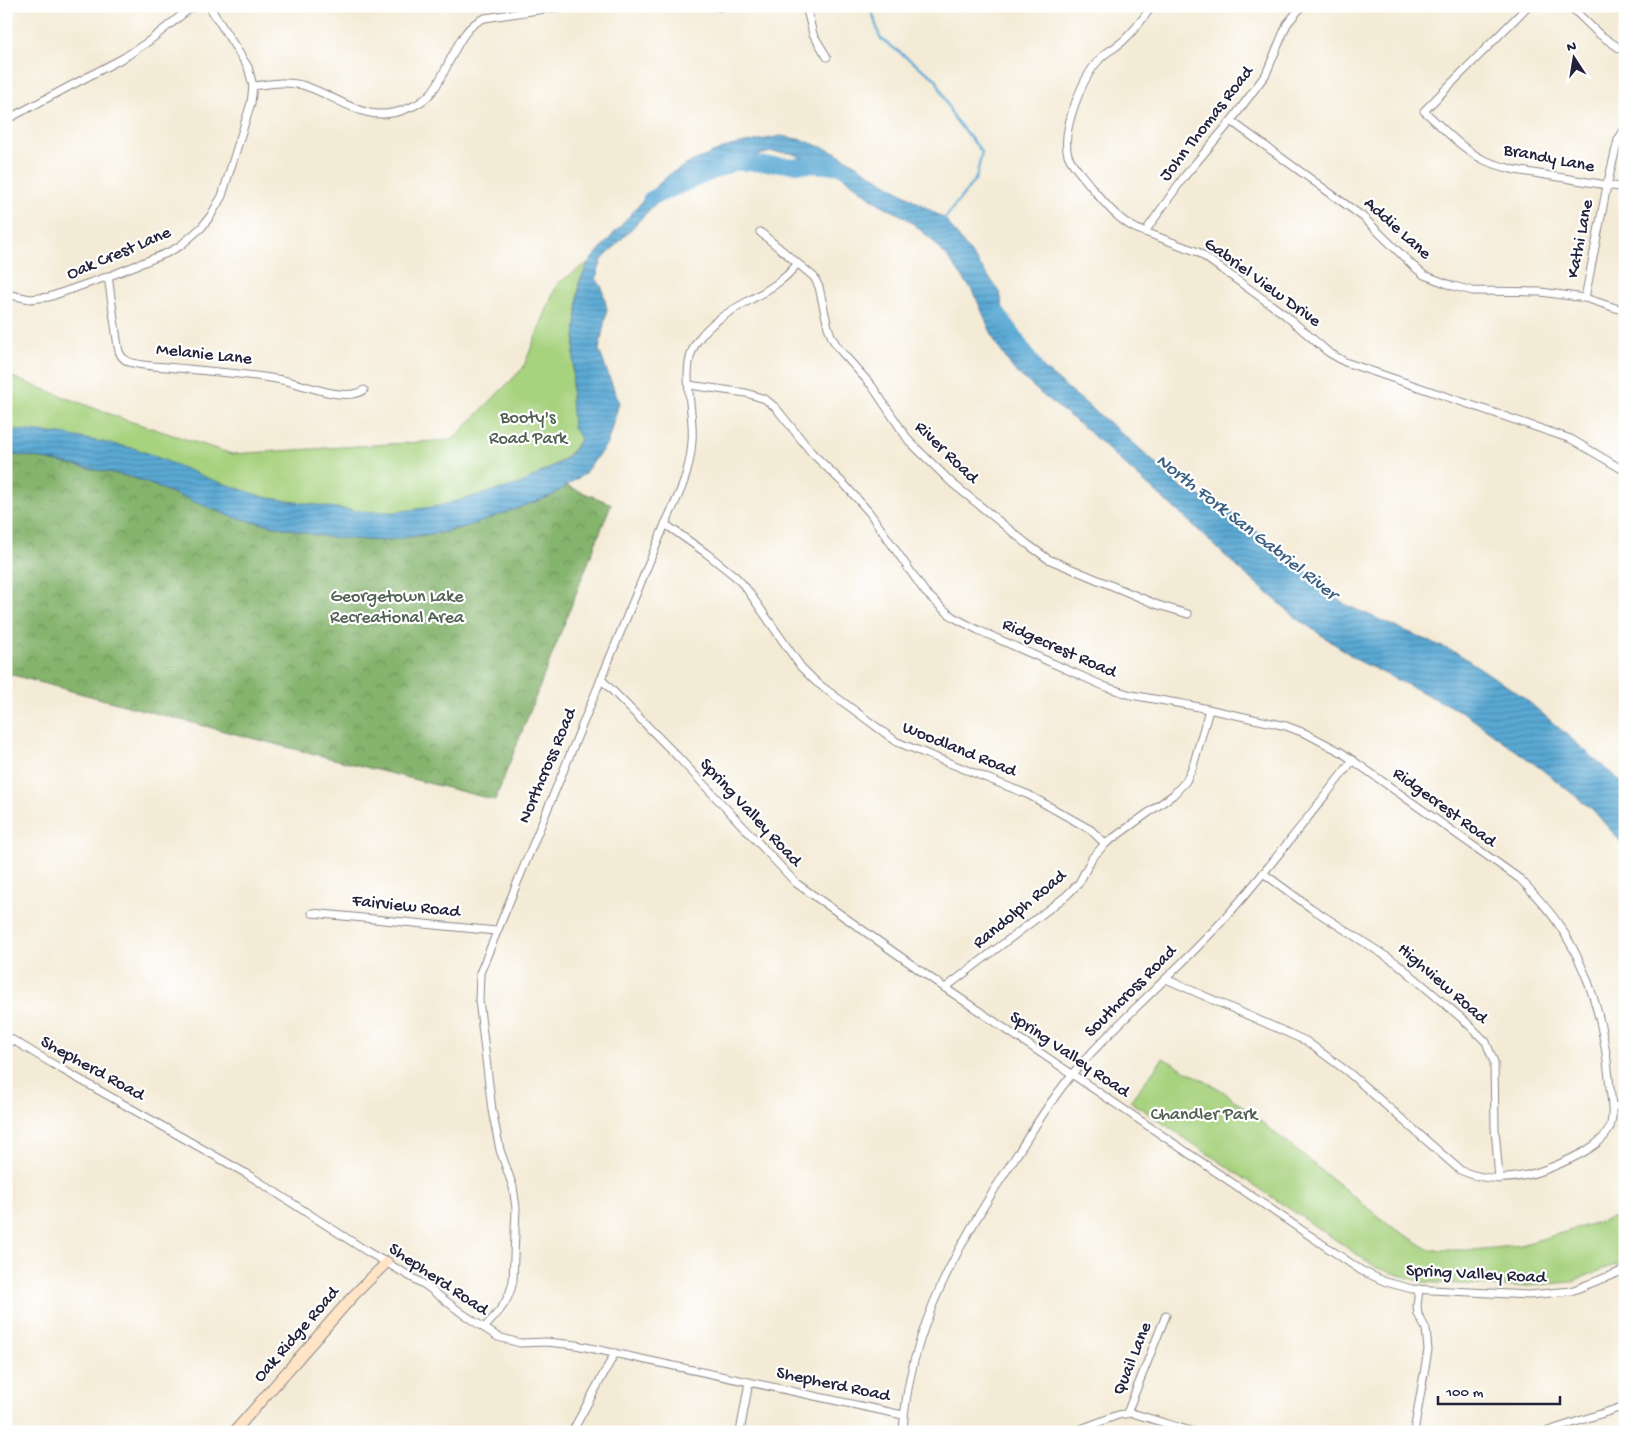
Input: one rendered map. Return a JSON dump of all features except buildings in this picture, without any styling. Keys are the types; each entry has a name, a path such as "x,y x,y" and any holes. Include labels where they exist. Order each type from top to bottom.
{"street":[{"path":"6,120 125,56 149,41 192,6"},
{"path":"209,6 248,67 253,86 283,82 295,84 313,89 361,112 374,114 396,113 417,104 430,94 468,29 477,21 564,6"},
{"path":"806,6 813,34 827,57"},
{"name":"Gabriel View Drive","path":"1152,6 1123,42 1100,58 1094,66 1078,96 1066,140 1070,160 1103,201 1129,225 1198,252 1284,314 1328,352 1345,362 1571,439 1583,444 1625,471"},
{"name":"John Thomas Road","path":"1145,232 1184,177 1231,121 1266,74 1287,24 1302,6"},
{"name":"Brandy Lane","path":"1528,6 1424,111 1462,145 1481,158 1498,166 1625,188"},
{"path":"1570,6 1599,34 1625,52"},
{"name":"Oak Crest Lane","path":"6,294 30,299 49,297 167,253 192,237 211,215 222,196 251,103 253,86"},
{"name":"Addie Lane","path":"1231,121 1363,216 1424,274 1453,286 1473,291 1541,292 1585,298 1625,311"},
{"name":"Kathi Lane","path":"1585,298 1607,186 1618,140 1625,128"},
{"name":"River Road","path":"760,232 814,277 828,327 839,349 872,386 909,441 952,484 1048,559 1158,606 1188,614"},
{"name":"Northcross Road","path":"484,1328 505,1305 511,1292 516,1214 514,1194 495,1130 478,1000 480,973 665,524 685,481 690,464 693,439 688,370 690,356 696,343 713,323 731,310 775,285 798,264"},
{"name":"Melanie Lane","path":"108,276 118,347 120,354 127,361 291,381 342,395 352,395 364,390"},
{"name":"Ridgecrest Road","path":"689,385 746,393 765,399 776,408 812,453 869,512 925,592 953,616 978,630 1106,688 1131,695 1286,726 1322,741 1352,760 1520,879 1559,925 1592,991 1603,1033 1612,1106 1611,1126 1603,1138 1571,1159 1530,1175 1499,1179 1482,1177 1460,1170 1348,1072 1306,1041 1166,979"},
{"name":"Woodland Road","path":"665,524 736,577 754,599 801,667 816,682 886,736 1029,795 1091,830 1104,844"},
{"name":"Spring Valley Road","path":"601,679 678,757 796,883 945,988 1362,1270 1386,1282 1419,1289 1487,1294 1543,1295 1571,1291 1625,1270"},
{"name":"Randolph Road","path":"945,988 1066,896 1079,883 1092,858 1104,844 1172,795 1186,781 1193,766 1210,710"},
{"name":"Southcross Road","path":"902,1432 908,1385 923,1328 956,1255 972,1224 1056,1096 1072,1074 1096,1048 1225,918 1352,760"},
{"name":"Highview Road","path":"1263,873 1311,908 1398,964 1486,1042 1494,1062 1494,1120 1499,1179"},
{"name":"Fairview Road","path":"312,913 496,931"},
{"path":"6,1047 9,1038"},
{"name":"Shepherd Road","path":"9,1038 247,1174 368,1252 425,1285 498,1337 520,1343 561,1343 615,1353 904,1415"},
{"path":"1612,1106 1625,1107"},
{"name":"Oak Ridge Road","path":"234,1432 354,1296 387,1262"},
{"path":"1414,1432 1428,1350 1426,1329 1418,1314 1419,1289"},
{"name":"Quail Lane","path":"1127,1413 1166,1316"},
{"path":"572,1432 615,1353"},
{"path":"740,1432 749,1382"},
{"path":"1545,1432 1625,1406"},
{"path":"1073,1432 1127,1413 1141,1415 1194,1432"}],"green space":[{"name":"Georgetown Lake Recreational Area","path":"589,262 579,283 571,400 581,437 568,455 538,474 611,504 495,800 6,673 6,375 123,419 232,454 452,440 523,368 557,284"},
{"name":"Georgetown Lake Recreational Area","path":"6,454 34,457 132,477 233,517 326,537 382,541 444,532 472,525 551,496 567,486 611,504 495,800 6,673"},
{"name":"Chandler Park","path":"1163,1058 1223,1091 1389,1225 1430,1250 1474,1250 1521,1245 1625,1214 1625,1261 1570,1282 1516,1287 1422,1282 1377,1268 1130,1101"}],"water":[{"path":"781,136 803,140 835,152 945,219 1000,292 1004,315 1014,341 1138,447 1184,490 1221,504 1292,559 1346,605 1459,654 1522,696 1625,785 1625,847 1593,810 1540,768 1464,713 1359,661 1298,619 1237,567 1086,429 1014,370 996,344 974,293 931,239 906,218 878,203 838,173 791,153 771,152 712,167 676,184 602,260 596,278 602,288 607,309 599,350 619,403 607,444 584,474 551,496 472,525 444,532 382,541 326,537 233,517 132,477 34,457 6,454 6,429 61,434 137,449 210,479 264,497 356,511 395,512 439,506 520,484 561,462 574,450 581,438 573,428 571,400 579,283 589,262 652,190 670,174 693,161 730,146"}],"waterway":[{"path":"872,6 880,38 936,79 953,117 982,152 976,178 943,221"},
{"name":"North Fork San Gabriel River","path":"650,199 734,163 843,167"},
{"name":"North Fork San Gabriel River","path":"999,314 1034,365"}],"park label":[{"name":"Booty's Road Park","path":"528,428"}]}
